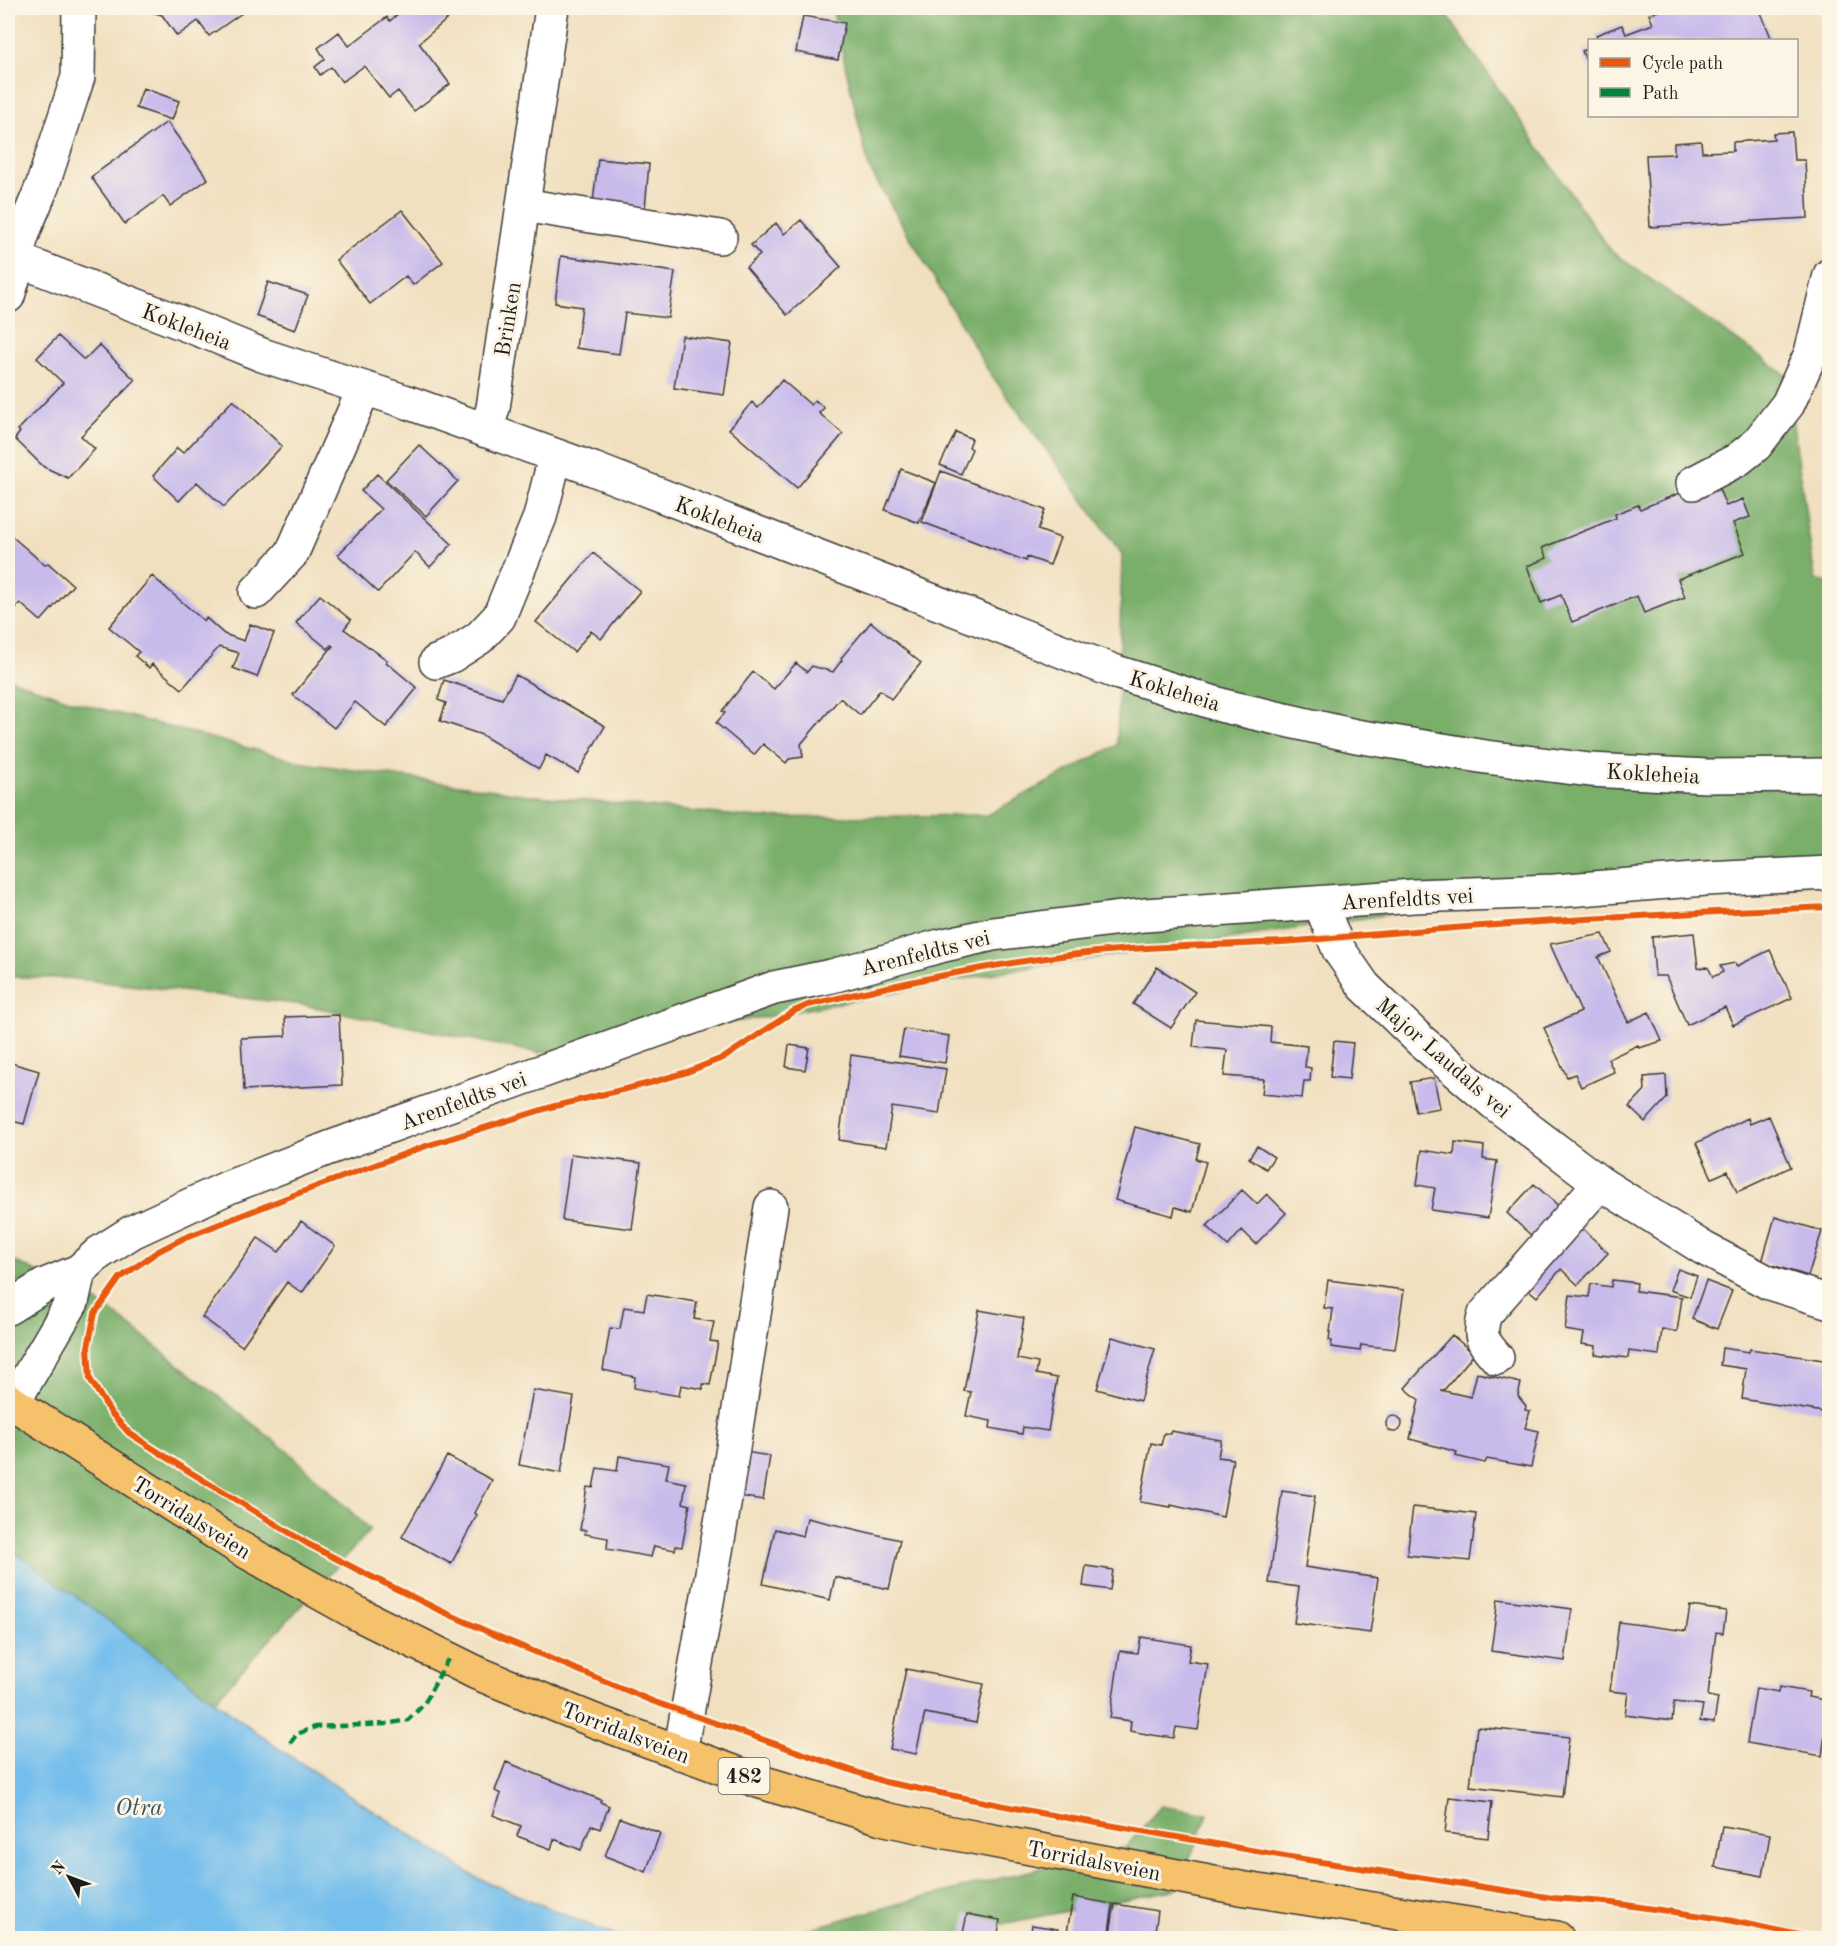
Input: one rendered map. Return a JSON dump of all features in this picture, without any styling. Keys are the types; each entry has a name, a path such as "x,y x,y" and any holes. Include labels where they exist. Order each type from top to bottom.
{"main road":[{"name":"Torridalsveien","path":"10,1402 238,1547 358,1614 477,1673 680,1753 761,1782 885,1819 946,1833 1240,1888 1557,1938"}],"street":[{"path":"8,296 15,273 11,257 42,187 78,77 79,8"},
{"name":"Brinken","path":"486,431 493,408 552,8"},
{"path":"523,205 720,237"},
{"name":"Kokleheia","path":"11,257 262,355 593,469 1116,672 1224,706 1356,736 1486,757 1590,770 1707,776 1830,775"},
{"path":"1693,483 1737,460 1755,445 1788,404 1811,353 1830,275"},
{"path":"256,592 292,553 359,400 361,388"},
{"path":"436,662 451,656 479,638 499,616 540,517 555,457"},
{"name":"Arenfeldts vei","path":"8,1308 45,1285 79,1271 99,1253 132,1232 229,1187 329,1148 774,988 832,976 940,945 993,934 1145,915 1830,873"},
{"name":"Major Laudals vei","path":"1320,903 1339,950 1364,986 1456,1073 1600,1184 1703,1248 1769,1283 1830,1302"},
{"path":"1497,1358 1481,1335 1480,1328 1485,1314 1600,1184"},
{"path":"680,1753 722,1517 771,1207"},
{"path":"10,1402 72,1302 79,1271"}],"green space":[{"path":"832,8 1442,8 1611,251 1786,375 1815,579 1829,583 1829,877 1461,903 1005,971 771,1016 538,1053 304,1005 68,978 8,977 8,678 75,702 305,763 528,795 759,818 987,815 1117,745 1122,554 988,370 869,168"},
{"path":"8,1258 105,1306 292,1455 370,1530 214,1701 8,1547"},
{"path":"1161,1806 1208,1814 1177,1889 952,1934 953,1938 776,1938 898,1904 1126,1847"}],"water":[{"name":"Otra","path":"8,1547 279,1749 475,1877 620,1938 8,1938"}],"building":[{"path":"138,8 249,8 209,36 198,21 177,36 162,15"},
{"path":"399,8 459,9 419,43 450,84 414,111 398,91 389,98 364,66 342,82 331,67 320,75 315,67 325,59 318,48 339,32 349,46 387,17 390,21 402,10"},
{"path":"1667,8 1677,8 1679,13 1694,8 1759,8 1772,39 1598,39 1596,35 1622,25 1626,34 1653,24 1649,14"},
{"path":"803,16 845,23 838,60 796,52"},
{"path":"1588,49 1588,67 1582,51"},
{"path":"143,88 179,101 172,120 136,108"},
{"path":"167,122 208,179 170,206 163,196 125,224 91,177"},
{"path":"1792,132 1794,160 1805,160 1808,218 1650,227 1646,155 1674,154 1674,143 1701,141 1702,152 1733,151 1733,142 1774,139 1773,133"},
{"path":"598,159 649,164 645,208 593,202"},
{"path":"402,210 443,262 413,285 406,276 370,304 336,260"},
{"path":"801,220 841,267 787,315 746,267 760,255 751,245 776,223 784,234"},
{"path":"561,256 675,272 668,318 625,313 619,354 576,348 582,307 555,303"},
{"path":"268,282 308,295 295,330 256,316"},
{"path":"58,336 84,360 99,345 135,380 81,436 95,449 68,478 44,467 15,439 20,432 18,430 63,383 37,358"},
{"path":"682,336 732,343 724,395 674,388"},
{"path":"782,380 811,405 815,400 824,408 819,413 843,434 797,488 729,429 752,402 758,408"},
{"path":"233,400 282,446 224,507 197,482 179,501 153,476 177,448 183,453"},
{"path":"956,432 972,439 969,447 972,449 961,474 940,465"},
{"path":"419,445 458,481 426,516 386,480"},
{"path":"901,469 936,483 919,523 885,510"},
{"path":"941,471 1045,510 1038,530 1060,538 1050,565 1027,557 1026,561 922,522"},
{"path":"377,474 452,544 430,567 415,552 378,592 338,555 381,509 361,491"},
{"path":"1715,479 1726,506 1743,499 1750,517 1733,523 1745,553 1678,579 1685,597 1644,613 1637,596 1572,622 1561,595 1541,603 1527,566 1547,558 1542,548 1616,518 1615,514 1638,505 1640,509"},
{"path":"8,533 45,565 48,563 73,585 41,621 20,603 8,617"},
{"path":"593,553 640,591 601,639 591,631 574,652 536,622"},
{"path":"152,576 204,621 206,618 224,634 244,641 250,624 274,633 257,677 233,668 239,653 219,647 182,689 152,664 149,668 135,656 139,652 109,627"},
{"path":"320,595 351,620 344,629 387,660 386,662 417,688 386,727 355,702 334,728 293,695 333,646 331,645 328,649 296,623"},
{"path":"871,622 921,663 891,699 880,690 860,715 840,698 801,744 803,757 789,759 786,763 763,744 754,755 716,723 725,713 722,711 753,672 774,689 796,663 807,672 812,666 833,672 842,660 841,658"},
{"path":"516,675 605,726 578,773 546,755 539,769 482,735 440,721 446,703 438,700 444,680 502,699"},
{"path":"1694,933 1698,968 1708,967 1713,977 1723,972 1720,966 1735,963 1737,966 1770,950 1792,998 1733,1025 1725,1007 1687,1025 1666,976 1655,976 1652,937"},
{"path":"1603,934 1611,952 1598,957 1628,1022 1649,1012 1662,1041 1639,1048 1638,1045 1608,1059 1614,1072 1581,1087 1575,1074 1567,1077 1544,1028 1581,1012 1550,944"},
{"path":"1157,967 1195,992 1171,1028 1133,1004"},
{"path":"339,1015 342,1085 244,1090 241,1038 286,1036 285,1017"},
{"path":"1196,1020 1271,1027 1270,1042 1307,1046 1305,1067 1311,1068 1310,1081 1304,1081 1302,1098 1262,1094 1264,1079 1224,1076 1227,1050 1193,1047"},
{"path":"904,1029 949,1036 945,1063 899,1056"},
{"path":"1334,1041 1353,1043 1349,1079 1330,1077"},
{"path":"789,1045 809,1048 805,1070 786,1067"},
{"path":"851,1055 946,1069 939,1114 892,1107 886,1147 839,1140"},
{"path":"8,1062 39,1071 24,1124 8,1120"},
{"path":"1666,1075 1667,1098 1645,1122 1629,1107 1645,1090 1644,1077"},
{"path":"1434,1078 1440,1108 1416,1112 1410,1082"},
{"path":"1769,1116 1791,1167 1737,1192 1728,1171 1712,1178 1696,1143 1748,1118 1750,1124"},
{"path":"1135,1127 1200,1144 1196,1159 1206,1162 1192,1212 1175,1207 1173,1216 1115,1200"},
{"path":"1455,1142 1484,1146 1483,1159 1497,1161 1488,1218 1431,1210 1435,1188 1417,1185 1422,1150 1454,1155"},
{"path":"1257,1146 1274,1157 1266,1169 1249,1158"},
{"path":"571,1154 641,1163 632,1229 562,1220"},
{"path":"1534,1184 1563,1210 1536,1240 1507,1213"},
{"path":"1242,1190 1257,1204 1267,1194 1286,1213 1256,1244 1242,1230 1228,1246 1207,1226"},
{"path":"1775,1217 1822,1231 1808,1276 1762,1262"},
{"path":"301,1221 335,1246 302,1293 287,1282 242,1346 202,1317 258,1238 279,1252"},
{"path":"1577,1223 1608,1253 1578,1285 1561,1269 1537,1297 1522,1284"},
{"path":"1678,1269 1697,1276 1690,1297 1670,1290"},
{"path":"1328,1280 1404,1290 1395,1349 1361,1345 1360,1351 1331,1347 1332,1341 1329,1340 1333,1309 1324,1308"},
{"path":"1612,1280 1637,1283 1636,1291 1682,1297 1677,1332 1662,1329 1659,1355 1629,1351 1628,1358 1595,1354 1596,1346 1582,1344 1584,1333 1565,1330 1570,1295 1589,1297 1591,1284 1611,1287"},
{"path":"1706,1281 1732,1291 1717,1329 1692,1319"},
{"path":"647,1294 697,1302 694,1319 714,1322 710,1341 718,1342 710,1385 703,1384 703,1389 681,1385 679,1396 634,1388 635,1377 603,1370 610,1328 620,1329 624,1307 644,1310"},
{"path":"979,1310 1024,1318 1017,1359 1038,1363 1036,1374 1057,1378 1048,1431 1023,1427 1022,1434 990,1428 991,1421 966,1416 971,1392 964,1391"},
{"path":"1452,1335 1474,1354 1444,1390 1440,1390 1471,1397 1477,1373 1521,1383 1518,1396 1526,1406 1525,1410 1530,1411 1525,1428 1539,1431 1531,1467 1487,1459 1485,1463 1455,1456 1457,1452 1410,1439 1419,1400 1405,1388"},
{"path":"1112,1337 1155,1349 1140,1401 1097,1389"},
{"path":"1722,1348 1749,1352 1750,1349 1830,1361 1830,1413 1742,1399 1746,1369 1720,1365"},
{"path":"533,1390 574,1397 561,1473 519,1465"},
{"path":"1391,1416 1397,1416 1402,1424 1400,1430 1391,1432 1386,1427 1386,1421"},
{"path":"1171,1431 1221,1440 1218,1457 1233,1459 1223,1517 1171,1505 1171,1507 1140,1502 1151,1443 1161,1445 1164,1433 1170,1434"},
{"path":"745,1452 770,1456 763,1500 738,1496"},
{"path":"447,1456 492,1480 475,1513 477,1515 451,1564 402,1537"},
{"path":"619,1456 669,1464 666,1479 686,1483 683,1503 690,1505 682,1547 676,1546 675,1550 654,1546 651,1557 607,1549 608,1538 585,1534 586,1530 580,1530 587,1487 593,1488 597,1468 617,1471"},
{"path":"1282,1491 1315,1496 1305,1567 1378,1578 1370,1633 1294,1623 1299,1587 1269,1583"},
{"path":"1413,1507 1476,1514 1470,1561 1407,1555"},
{"path":"807,1518 900,1540 889,1589 835,1577 830,1600 763,1584 775,1529 803,1536"},
{"path":"1086,1566 1113,1570 1110,1590 1083,1586"},
{"path":"1498,1599 1572,1609 1565,1661 1491,1651"},
{"path":"1690,1606 1726,1611 1723,1633 1716,1632 1708,1696 1718,1698 1714,1723 1700,1721 1703,1705 1674,1702 1672,1721 1625,1715 1628,1693 1610,1691 1619,1622 1686,1631"},
{"path":"1141,1637 1191,1645 1188,1661 1208,1664 1198,1730 1176,1727 1174,1738 1152,1735 1130,1731 1131,1721 1110,1718 1120,1651 1138,1653"},
{"path":"906,1669 984,1684 976,1723 925,1713 916,1754 890,1749"},
{"path":"1779,1687 1809,1692 1808,1697 1830,1701 1830,1735 1825,1734 1822,1756 1747,1743 1756,1688 1778,1692"},
{"path":"1477,1727 1569,1737 1562,1797 1470,1786"},
{"path":"506,1762 601,1800 600,1802 609,1806 600,1829 591,1825 581,1850 554,1839 551,1849 517,1836 521,1826 493,1815 501,1794 495,1791"},
{"path":"1449,1797 1492,1802 1488,1838 1445,1833"},
{"path":"620,1818 660,1833 646,1872 605,1856"},
{"path":"1722,1826 1770,1834 1763,1876 1715,1867"},
{"path":"1073,1897 1113,1904 1108,1938 1066,1938"},
{"path":"1115,1904 1158,1911 1154,1938 1109,1938"},
{"path":"967,1914 1000,1920 998,1933 1023,1938 962,1938"},
{"path":"1032,1925 1058,1929 1056,1938 1030,1938"}],"marked path":[{"path":"290,1743 297,1734 315,1727 386,1724 408,1720 424,1704 448,1659"}],"cycle path":[{"path":"1813,1938 1723,1919 1605,1902 1553,1898 1296,1858 1040,1813 885,1782 652,1701 437,1609 308,1544 129,1433 111,1413 90,1379 88,1347 95,1313 120,1278 157,1252 184,1238 426,1146 551,1107 687,1072 725,1057 794,1011 808,1005 994,966 1107,951 1284,942 1569,920 1830,907"}]}
